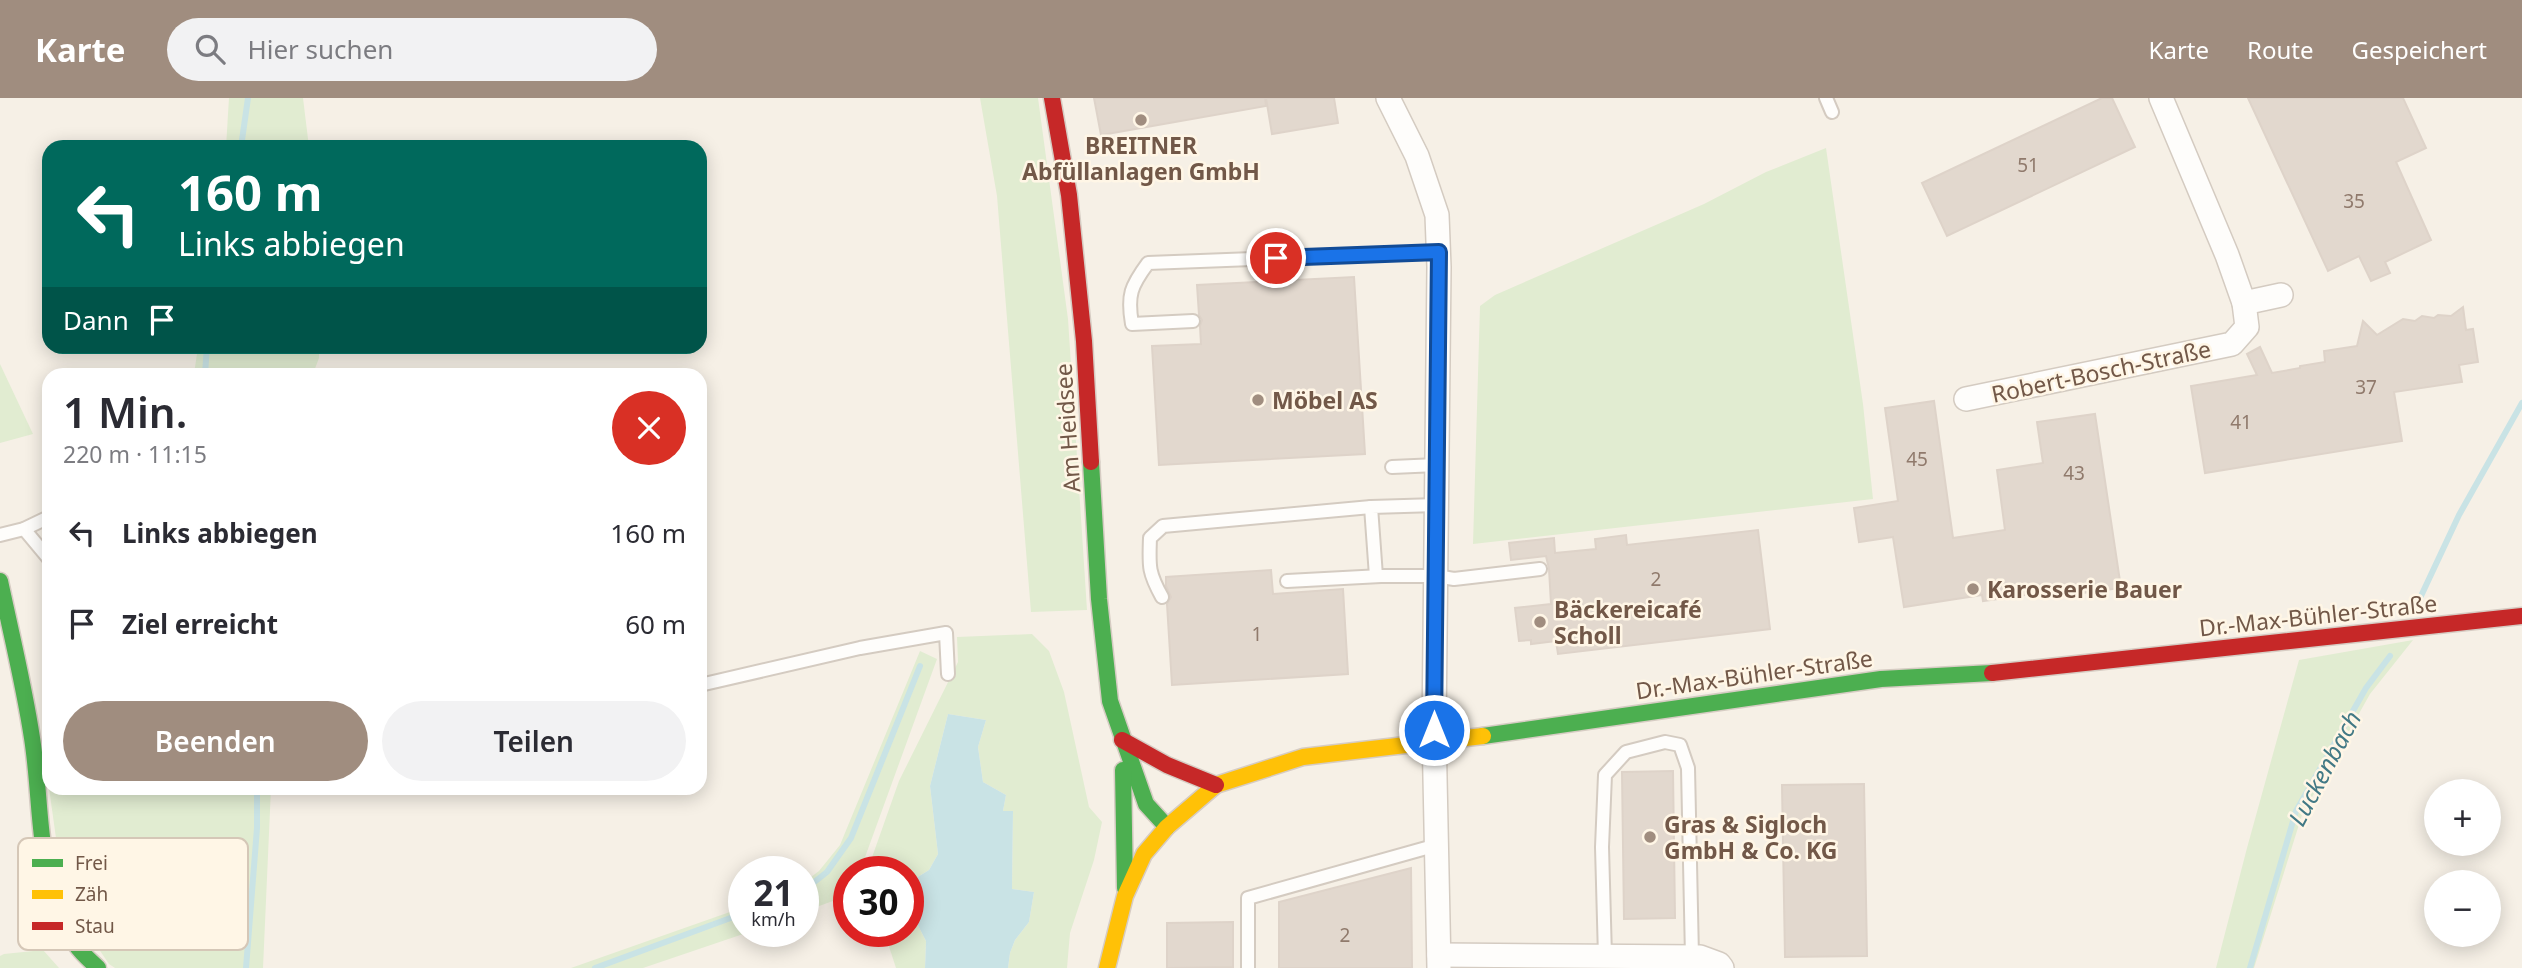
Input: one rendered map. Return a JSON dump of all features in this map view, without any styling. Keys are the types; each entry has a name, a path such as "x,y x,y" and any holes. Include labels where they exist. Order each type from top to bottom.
{"street":[{"name":"Am Heidsee","path":"1052,98 1069,195 1083,328 1110,701 1146,804 1167,827"},
{"path":"1388,98 1417,156 1437,215 1439,252 1435,743 1439,961 1700,957 1719,964 1722,968"},
{"name":"Robert-Bosch-Straße","path":"1966,399 2232,344 2247,327 2244,303 2161,98"},
{"path":"2244,303 2281,295"},
{"path":"0,581 32,740 43,838"},
{"name":"Dr.-Max-Bühler-Straße","path":"1107,968 1125,896 1144,854 1167,827 1216,785 1303,757 1435,743 1881,679 1990,673 2522,616"},
{"path":"1125,747 1155,779"},
{"path":"1125,747 1216,785"},
{"path":"1125,747 1125,896"},
{"path":"1170,796 1183,814"},
{"path":"80,950 97,968"}],"lane":[{"path":"1826,98 1832,112"},
{"path":"1193,321 1132,324 1129,309 1131,285 1148,263 1439,252"},
{"path":"1392,467 1437,465"},
{"path":"1163,597 1150,576 1149,560 1150,538 1163,526 1437,505"},
{"path":"1371,508 1376,576"},
{"path":"0,535 24,529 42,520"},
{"path":"24,529 42,551"},
{"path":"1287,581 1376,576 1436,576 1454,579 1540,569"},
{"path":"707,683 860,648 946,633 948,674"},
{"path":"32,740 42,741"},
{"path":"1594,960 1605,775 1626,752 1665,742 1680,745 1688,768 1692,957"},
{"path":"1248,968 1248,898 1437,845"}],"green space":[{"path":"229,98 303,98 308,140 226,140"},
{"path":"980,98 1038,98 1068,319 1087,610 1031,612 997,196"},
{"path":"1826,148 1863,404 1873,499 1473,544 1480,306 1495,295 1704,204 1766,172"},
{"path":"197,354 319,354 315,368 195,368"},
{"path":"0,364 33,434 0,443"},
{"path":"1032,634 1049,651 1064,692 1089,807 1102,822 1094,860 1070,933 1067,968 1008,968 1015,940 1029,922 1034,892 1012,889 1013,812 1003,811 1006,795 983,782 978,747 986,720 948,714 930,786 938,854 929,870 924,873 924,856 872,856 899,781 958,662 957,637"},
{"path":"2413,640 2370,694 2302,815 2254,968 2216,968 2299,660"},
{"path":"920,651 937,659 865,856 833,856 833,901 819,906 819,871 840,845"},
{"path":"50,795 271,795 263,968 115,968 99,950 248,950 248,838 56,838"},
{"path":"728,913 728,939 643,968 571,968"},
{"path":"924,937 925,968 896,968 889,947 924,947"},
{"path":"43,950 59,968 0,968 0,956 4,954"}],"water":[{"path":"948,714 986,720 978,747 983,782 1006,795 1003,811 1013,811 1012,889 1034,892 1029,922 1015,940 1008,968 925,968 924,873 929,870 938,854 930,786"}],"building":[{"name":"BREITNER Abfüllanlagen GmbH","path":"1094,98 1265,98 1266,106 1101,135"},
{"path":"1266,98 1334,98 1338,123 1272,134"},
{"path":"2102,98 2112,98 2135,147 1947,236 1922,183"},
{"path":"2248,98 2403,98 2426,148 2396,162 2431,240 2385,262 2390,273 2371,281 2359,256 2328,271"},
{"name":"Möbel AS","path":"1354,277 1365,454 1159,465 1152,346 1201,344 1202,320 1199,315 1197,285"},
{"path":"2463,307 2466,330 2473,329 2478,362 2459,365 2462,382 2394,392 2402,441 2205,473 2191,386 2257,375 2247,354 2260,347 2272,373 2300,368 2325,362 2324,351 2357,346 2363,321 2377,335 2403,319 2415,321 2422,316 2451,316"},
{"path":"1934,401 1953,538 2005,530 1997,470 2043,463 2037,422 2095,414 2121,588 2061,596 2060,590 1983,601 1982,595 1904,607 1893,537 1859,542 1854,508 1898,501 1885,408"},
{"path":"1758,530 1770,629 1558,654 1556,641 1531,644 1531,640 1519,641 1515,608 1551,604 1549,569 1546,556 1511,560 1509,543 1554,538 1555,553 1596,549 1595,539 1626,535 1627,545"},
{"path":"1271,570 1273,594 1343,589 1348,674 1172,685 1167,604 1171,597 1166,586 1166,577"},
{"path":"1673,771 1675,918 1624,919 1622,772"},
{"path":"1864,784 1867,956 1785,957 1782,785"},
{"path":"1411,868 1412,968 1279,968 1279,902"},
{"path":"1233,922 1233,967 1167,968 1167,923"}],"waterway":[{"path":"242,140 248,98"},
{"path":"205,368 206,354"},
{"name":"Luckenbach","path":"2421,596 2459,515 2522,403"},
{"name":"Luckenbach","path":"2250,968 2296,811 2366,688 2390,656"},
{"path":"819,878 827,872 851,838 920,666"},
{"path":"248,943 257,795"},
{"path":"595,968 728,919"},
{"path":"246,968 247,950"}],"traffic: fast":[{"path":"1091,462 1099,599 1110,701 1146,804 1167,827"},
{"path":"0,581 29,718 42,838"},
{"path":"1483,736 1881,679 1992,673"},
{"path":"1123,770 1125,888"},
{"path":"80,950 98,968"}],"traffic: slow":[{"path":"1107,968 1125,896 1144,854 1167,827 1216,785 1303,757 1483,736"}],"traffic: jam":[{"path":"1052,98 1069,195 1084,341 1091,462"},
{"path":"1992,673 2522,616"},
{"path":"1122,740 1167,765 1216,785"}],"place":[{"name":"BREITNER Abfüllanlagen GmbH","path":"1141,120"},
{"name":"Möbel AS","path":"1258,400"},
{"name":"Karosserie Bauer","path":"1973,589"},
{"name":"Bäckereicafé Scholl","path":"1540,622"},
{"name":"Gras & Sigloch GmbH & Co. KG","path":"1650,837"}],"route":[{"path":"1276,258 1439,252 1434,730"}]}
